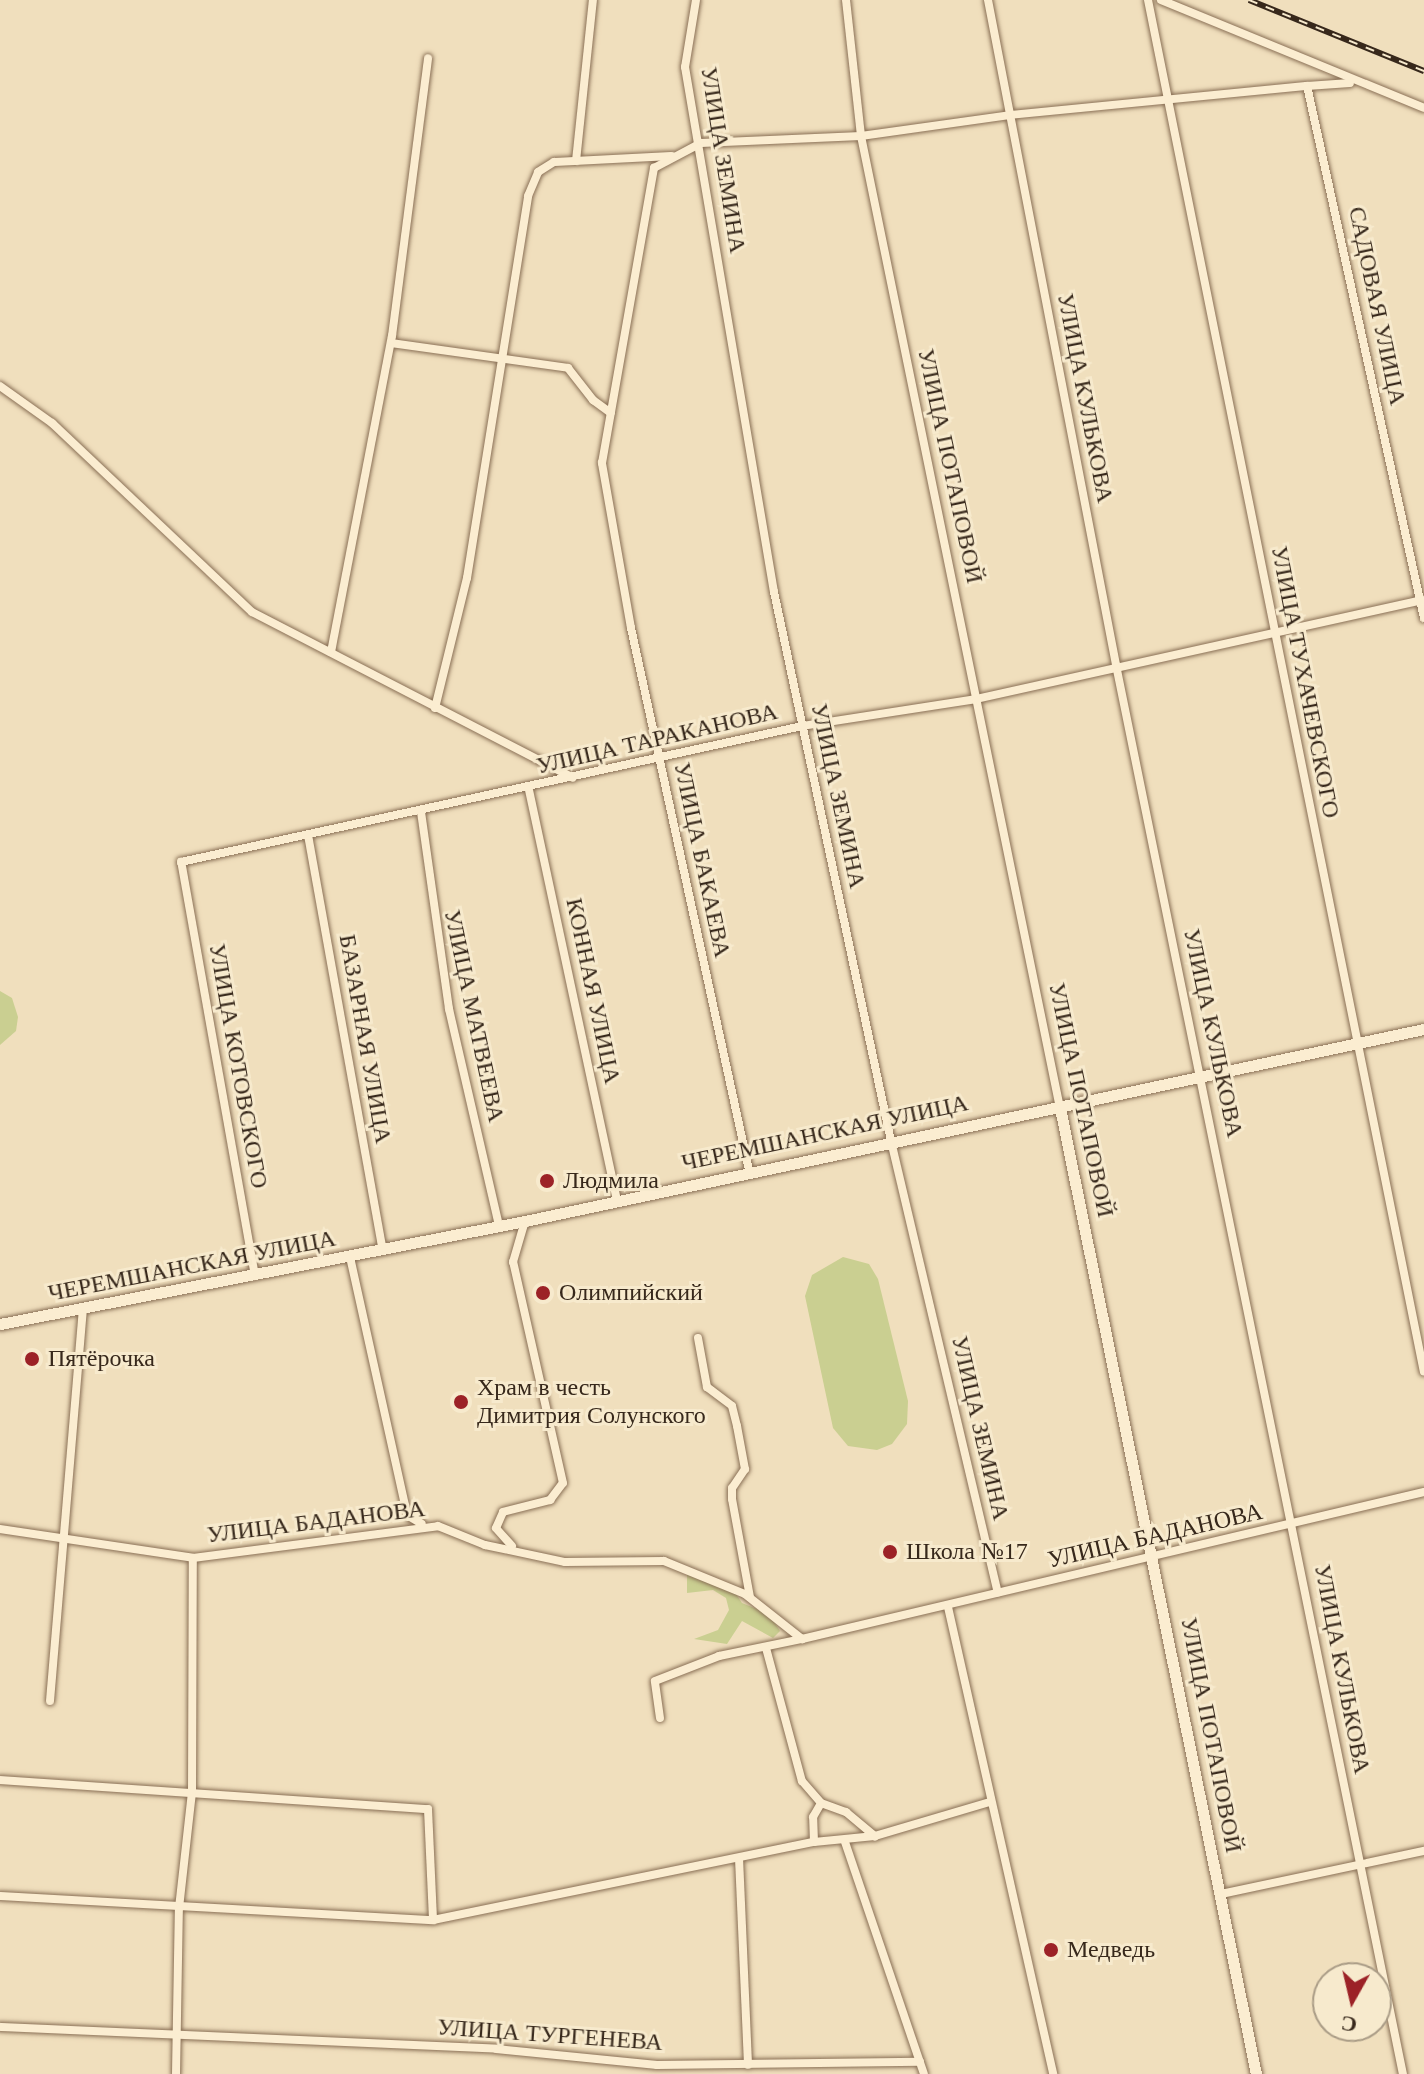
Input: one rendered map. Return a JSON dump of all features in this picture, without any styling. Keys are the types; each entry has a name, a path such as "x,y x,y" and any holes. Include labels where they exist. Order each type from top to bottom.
{"main road":[{"name":"ЧЕРЕМШАНСКАЯ УЛИЦА","path":"0,1324 525,1221 749,1170 1060,1108 1424,1029"},
{"name":"УЛИЦА ПОТАПОВОЙ","path":"1060,1108 1256,2074"}],"street":[{"path":"576,161 593,0"},
{"name":"УЛИЦА ЗЕМИНА","path":"696,0 685,67 701,143 746,441 802,726 891,1141 998,1593"},
{"name":"УЛИЦА ПОТАПОВОЙ","path":"846,0 861,136 1060,1108"},
{"name":"УЛИЦА КУЛЬКОВА","path":"988,0 1116,665 1294,1524 1359,1865 1403,2074"},
{"name":"УЛИЦА ТУХАЧЕВСКОГО","path":"1148,0 1424,1372"},
{"path":"1161,0 1424,108"},
{"path":"331,652 391,343 428,58"},
{"path":"391,343 568,368 593,400 611,413 654,168 701,143 861,136 1010,115 1166,98 1359,83"},
{"name":"САДОВАЯ УЛИЦА","path":"1307,86 1424,618"},
{"path":"435,708 467,578 528,196 538,172 554,162 677,156"},
{"path":"0,386 52,423 252,612 574,778"},
{"name":"УЛИЦА БАКАЕВА","path":"611,413 602,463 659,758 749,1170"},
{"name":"УЛИЦА ТАРАКАНОВА","path":"181,862 529,790 802,726 976,699 1116,665 1422,600"},
{"name":"КОННАЯ УЛИЦА","path":"529,790 617,1201"},
{"name":"УЛИЦА МАТВЕЕВА","path":"421,812 449,1009 499,1226"},
{"name":"БАЗАРНАЯ УЛИЦА","path":"308,835 383,1250"},
{"name":"УЛИЦА КОТОВСКОГО","path":"181,862 255,1276"},
{"path":"524,1550 499,1535 496,1528 503,1512 550,1500 563,1483 513,1262 525,1221"},
{"path":"350,1257 407,1515 423,1525"},
{"path":"50,1701 60,1538 83,1310"},
{"path":"698,1338 707,1387 732,1406 737,1426 745,1469 743,1480 732,1488 732,1499 750,1597"},
{"name":"УЛИЦА БАДАНОВА","path":"660,1718 655,1681 707,1660 948,1607 1424,1492"},
{"name":"УЛИЦА БАДАНОВА","path":"0,1529 193,1558 423,1525 485,1545 524,1550 565,1562 664,1561 708,1575 750,1597 802,1639"},
{"path":"176,2074 179,1908 192,1793 193,1558"},
{"path":"948,1607 1053,2074"},
{"path":"766,1648 802,1781 821,1803 846,1812 875,1836"},
{"path":"0,1780 428,1809 433,1920"},
{"path":"0,1896 433,1920 814,1842 845,1842 875,1836 990,1802"},
{"path":"814,1842 813,1817 821,1803"},
{"path":"845,1842 924,2074"},
{"path":"1221,1894 1424,1851"},
{"path":"739,1858 748,2065"},
{"name":"УЛИЦА ТУРГЕНЕВА","path":"0,2027 496,2049 657,2069 920,2062"}],"green space":[{"path":"0,991 12,998 18,1017 16,1031 0,1045"},
{"path":"843,1257 869,1264 878,1279 908,1401 907,1424 892,1444 877,1450 848,1446 833,1428 805,1296 812,1275"},
{"path":"687,1575 703,1576 736,1594 742,1603 769,1614 780,1631 773,1638 742,1621 727,1644 694,1639 718,1630 729,1610 726,1598 713,1590 687,1593"}],"railway":[{"path":"1249,0 1424,71"}],"place":[{"name":"Людмила","path":"547,1181"},
{"name":"Олимпийский","path":"543,1293"},
{"name":"Пятёрочка","path":"32,1359"},
{"name":"Храм в честь Димитрия Солунского","path":"461,1402"},
{"name":"Школа №17","path":"890,1552"},
{"name":"Медведь","path":"1051,1950"}]}
